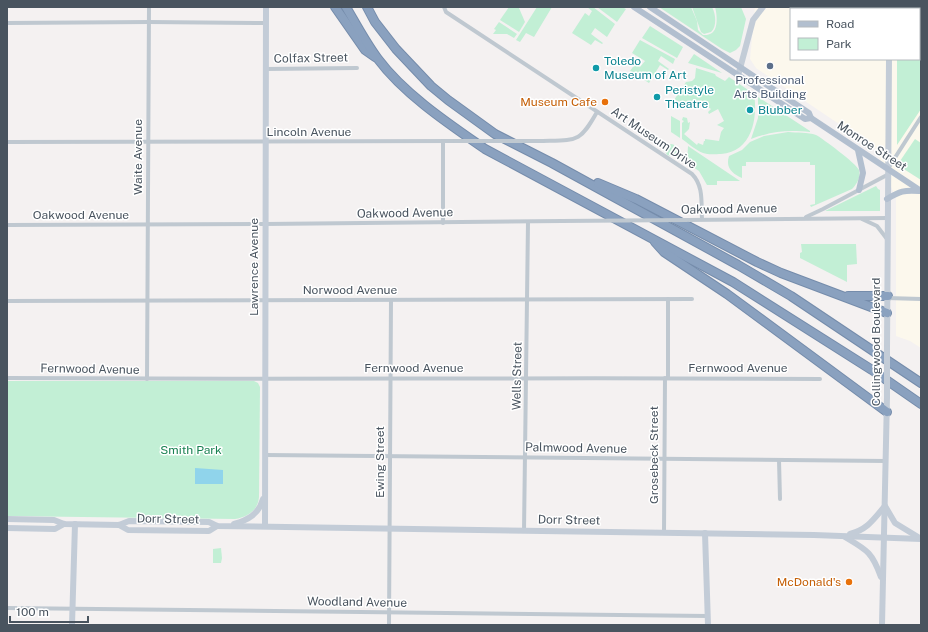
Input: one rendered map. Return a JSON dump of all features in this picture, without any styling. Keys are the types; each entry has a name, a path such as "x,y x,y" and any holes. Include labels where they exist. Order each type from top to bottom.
{"highway":[{"path":"335,7 365,50 378,59"},
{"path":"346,7 378,59 430,109 449,124 485,148 699,263 786,314 921,404"},
{"path":"366,7 375,22 396,49 431,86 495,134 552,163 738,265 784,292 921,383"},
{"path":"552,163 636,199 781,273 887,312"},
{"path":"652,239 664,252 727,294 887,412"},
{"path":"842,296 888,297"}],"main road":[{"name":"Lawrence Avenue","path":"265,526 266,7"},
{"name":"Monroe Street","path":"634,7 805,119 811,118"},
{"name":"Monroe Street","path":"650,7 809,113 811,118 888,172 920,191"},
{"path":"738,76 752,25 761,8"},
{"name":"Collingwood Boulevard","path":"882,625 887,412 889,60"},
{"path":"858,150 863,172 859,190"},
{"path":"888,199 900,191 920,191"},
{"path":"225,526 238,523 251,517 261,506 265,494"},
{"path":"843,536 858,532 868,526 885,506 896,523 912,535 921,539"},
{"name":"Dorr Street","path":"7,519 54,520 64,524 119,525 128,530 209,531 217,526 265,526 705,533 921,539"},
{"name":"Dorr Street","path":"7,528 55,529 64,524"},
{"path":"72,625 75,524"},
{"path":"705,533 708,625"},
{"path":"843,536 866,550 871,555 882,581"}],"street":[{"name":"Waite Avenue","path":"147,379 149,7"},
{"name":"Art Museum Drive","path":"444,7 446,12 696,178 701,189 702,219"},
{"path":"7,23 266,22"},
{"name":"Colfax Street","path":"266,69 357,68"},
{"name":"Lincoln Avenue","path":"7,142 443,142 570,140 579,137 585,132 597,112"},
{"path":"888,172 921,117"},
{"path":"443,142 443,223"},
{"name":"Oakwood Avenue","path":"803,218 859,190 888,172"},
{"name":"Oakwood Avenue","path":"858,218 877,226 888,240"},
{"name":"Oakwood Avenue","path":"7,225 443,223 888,218"},
{"name":"Wells Street","path":"524,531 528,222"},
{"path":"888,297 921,299"},
{"name":"Grosebeck Street","path":"664,533 664,459 668,299"},
{"name":"Norwood Avenue","path":"7,301 692,299"},
{"name":"Ewing Street","path":"389,625 391,300"},
{"name":"Fernwood Avenue","path":"7,378 820,379"},
{"name":"Palmwood Avenue","path":"265,455 886,461"},
{"path":"779,460 780,499"},
{"name":"Woodland Avenue","path":"7,608 708,616"}],"shaded area":[{"path":"755,7 921,7 921,348 910,341 896,336 896,199 876,149 756,68 750,59"}],"green space":[{"path":"509,7 519,8 525,22 519,32 500,20"},
{"path":"537,7 552,7 534,37 526,33 520,42 516,40"},
{"path":"587,7 593,7 615,24 607,37 595,28 591,34 603,43 602,44 595,40 591,45 572,33 585,13 589,16 592,11"},
{"path":"597,7 622,7 626,9 617,22"},
{"path":"659,7 691,7 697,21 698,30 703,35 707,35 715,30 717,18 715,7 741,7 746,19 740,46 730,53"},
{"path":"692,7 712,7 715,20 713,30 711,32 704,34 701,32"},
{"path":"499,22 517,34 514,38 507,34 493,34 496,30 494,29"},
{"path":"650,26 683,47 677,58 642,38"},
{"path":"920,38 921,109 897,145 897,60 920,60"},
{"path":"640,40 675,59 673,64 661,56 658,61 669,69 668,70 660,65 649,83 630,71 635,64 640,67 645,61 632,53"},
{"path":"694,54 722,73 688,63"},
{"path":"696,68 715,74 725,81 729,77 754,94 755,113 751,132 740,147 731,152 721,154 705,154 682,139 683,117 687,118 688,123 690,122 689,129 684,134 697,145 698,143 703,145 705,139 719,141 721,132 724,128 717,125 724,121 718,109 709,114 708,112 711,109 705,105 695,103 694,106 683,103 683,109 675,104 677,102 674,100 686,82 692,81 695,78"},
{"path":"758,97 810,132 780,132 766,134 751,139 758,118"},
{"path":"671,116 680,121 680,138 671,132"},
{"path":"788,132 816,135 846,157 859,170 859,178 854,187 811,207 810,205 815,204 815,165 810,165 810,162 746,162 746,166 742,166 742,178 736,175 729,167 729,156 742,150 750,142 764,136"},
{"path":"915,139 921,143 921,180 899,166 900,161"},
{"path":"669,144 673,144 677,150 673,156 669,156 665,152 665,148"},
{"path":"688,146 740,181 717,181 717,185 707,185 699,171 687,163"},
{"path":"876,186 880,190 880,211 825,211"},
{"path":"801,244 856,244 857,264 847,265 847,282 800,258 800,253 802,252"},
{"name":"Smith Park","path":"7,381 254,381 258,383 260,387 259,497 257,506 248,515 235,519 7,516"},
{"path":"221,548 221,563 213,563 213,549"}],"water":[{"path":"195,468 223,470 223,484 195,484"}],"place":[{"name":"Professional Arts Building","path":"770,66"},
{"name":"Toledo Museum of Art","path":"596,68"},
{"name":"Peristyle Theatre","path":"657,97"},
{"name":"Museum Cafe","path":"605,102"},
{"name":"Blubber","path":"750,110"},
{"name":"McDonald's","path":"849,582"}]}
